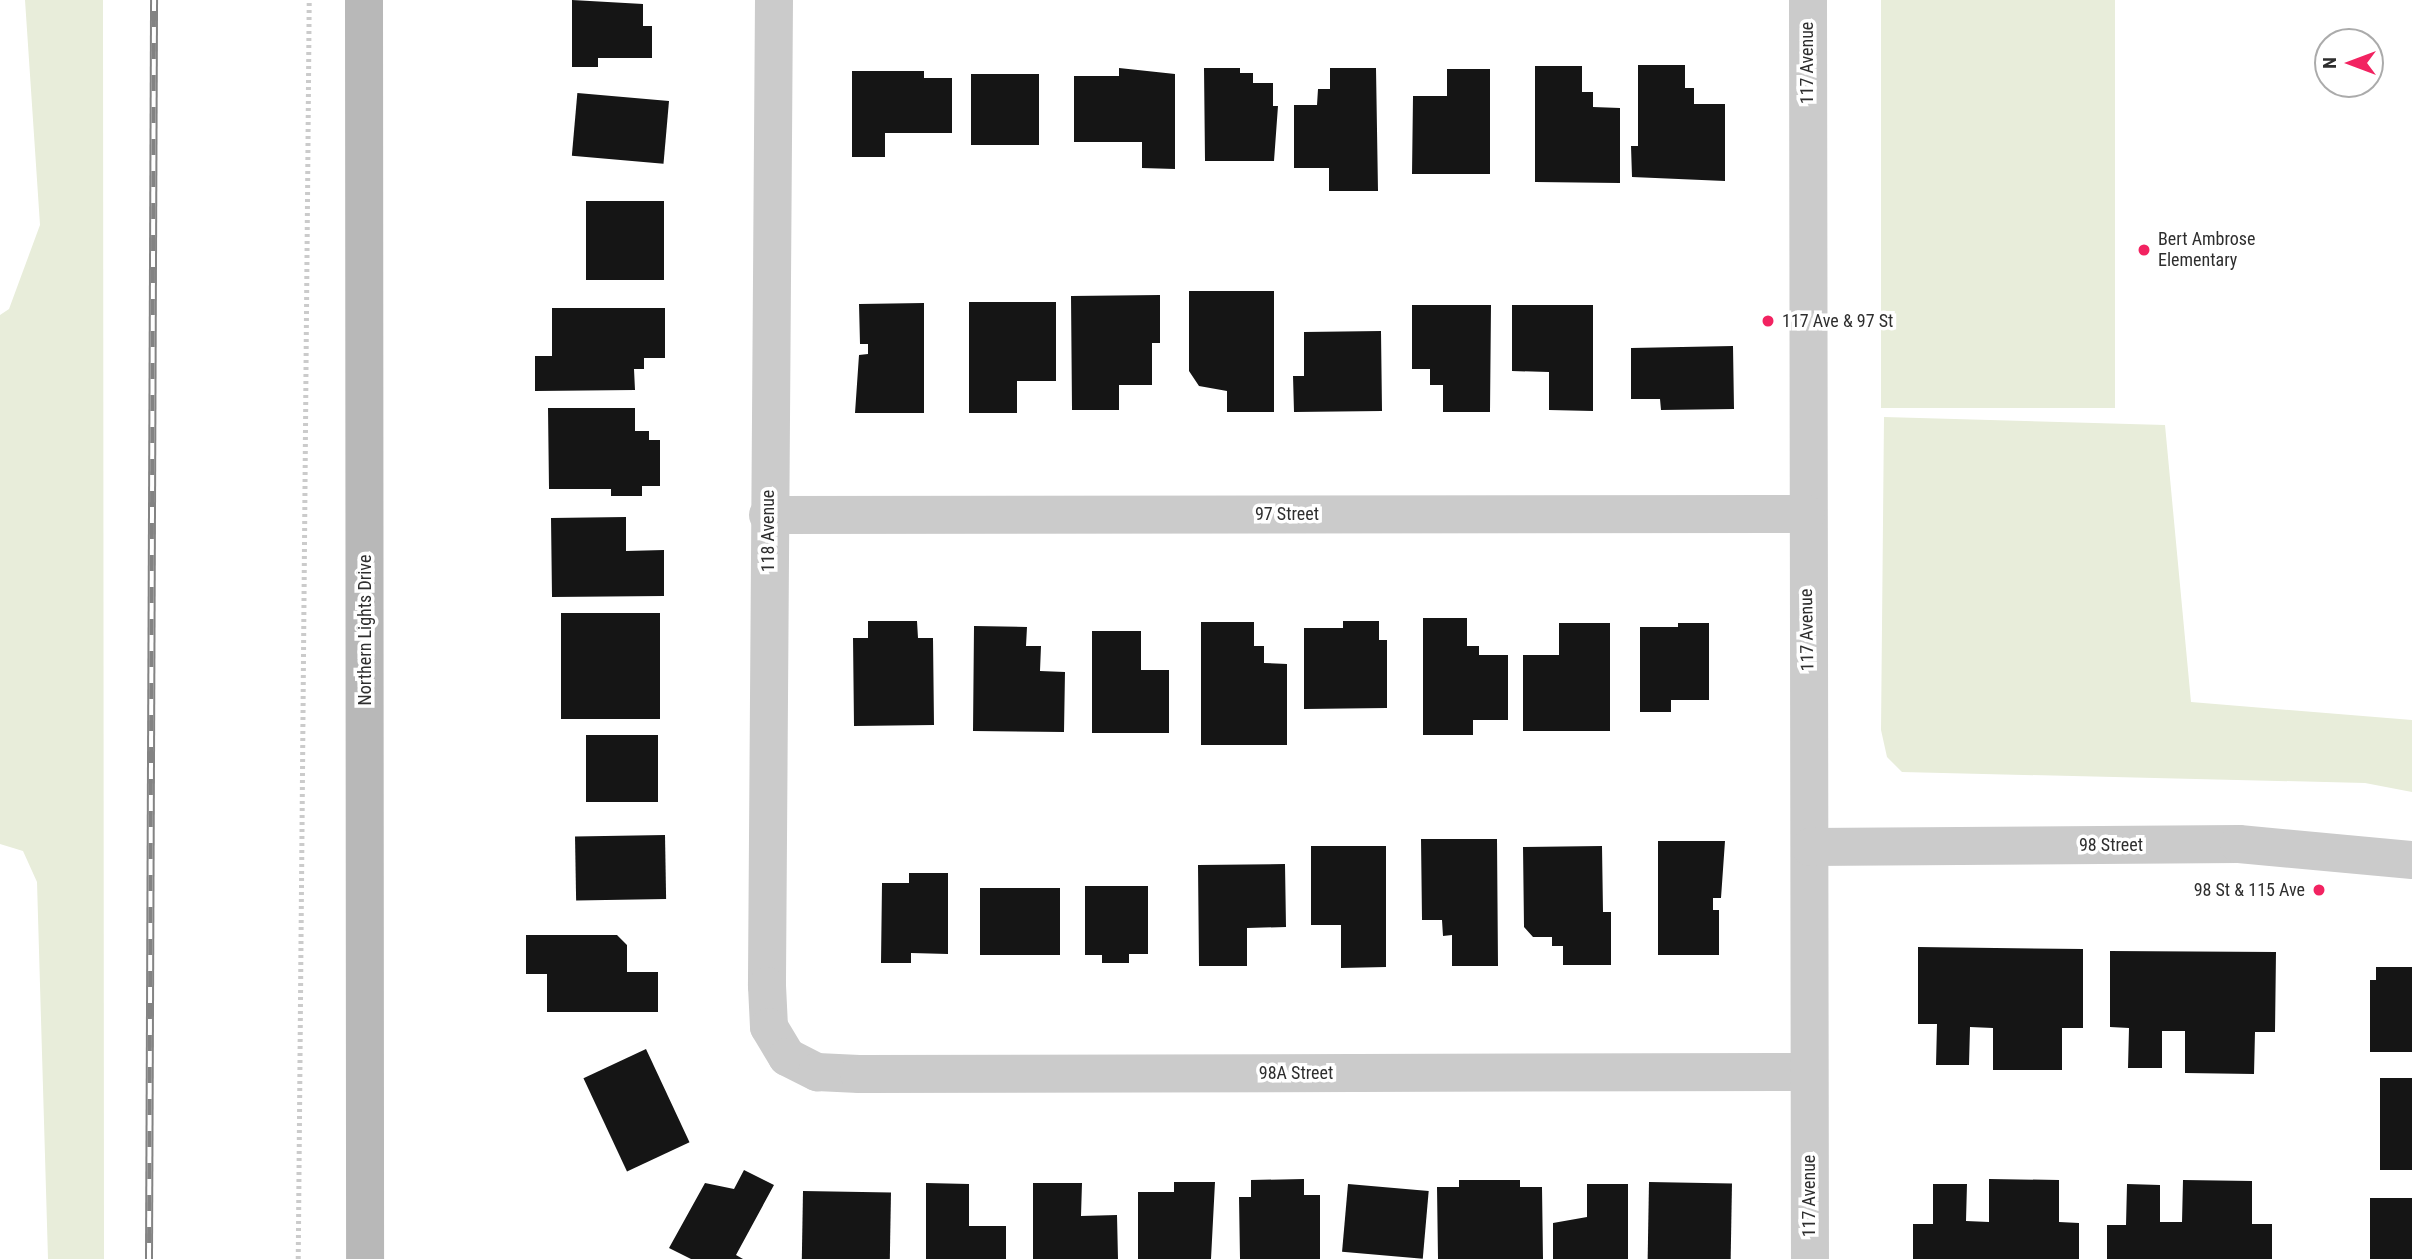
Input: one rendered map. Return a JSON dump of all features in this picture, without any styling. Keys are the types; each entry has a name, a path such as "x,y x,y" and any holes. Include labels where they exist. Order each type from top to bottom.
{"main road":[{"name":"Northern Lights Drive","path":"365,0 365,1259"}],"street":[{"name":"118 Avenue","path":"774,0 768,514 767,986 769,1027 788,1057"},
{"name":"117 Avenue","path":"1808,0 1806,514 1810,847 1810,1259"},
{"name":"97 Street","path":"768,514 1806,514"},
{"name":"98 Street","path":"1810,847 2239,844 2412,860"},
{"name":"98A Street","path":"788,1057 817,1072 859,1074 1808,1072"}],"path":[{"path":"298,1259 309,0"}],"green space":[{"path":"25,0 103,0 104,1259 48,1259 37,882 23,851 0,844 0,315 9,309 40,225"},
{"path":"1881,0 2115,0 2115,408 1881,408"},
{"path":"1884,417 2165,425 2191,702 2412,720 2412,792 2365,783 1902,772 1887,757 1881,730"}],"building":[{"path":"572,0 643,4 643,26 652,26 652,58 598,58 598,67 572,67"},
{"path":"1638,65 1685,65 1685,88 1694,88 1694,104 1725,104 1725,181 1632,177 1631,146 1638,146"},
{"path":"1535,66 1582,66 1582,92 1593,92 1593,107 1620,108 1620,183 1535,182"},
{"path":"1119,68 1175,74 1175,169 1142,168 1142,142 1074,142 1074,76 1119,76"},
{"path":"1204,68 1240,68 1240,73 1253,73 1253,83 1273,83 1273,106 1278,106 1274,161 1205,161"},
{"path":"1330,68 1376,68 1378,191 1329,191 1329,168 1294,168 1294,105 1317,105 1318,89 1330,89"},
{"path":"1447,69 1490,69 1490,174 1412,174 1413,96 1447,96"},
{"path":"852,71 924,71 924,78 952,78 952,133 885,133 885,157 852,157"},
{"path":"971,74 1039,74 1039,145 971,145"},
{"path":"577,93 669,101 664,164 572,156"},
{"path":"586,201 664,201 664,280 586,280"},
{"path":"1189,291 1274,291 1274,412 1227,412 1227,391 1199,386 1189,371"},
{"path":"1160,295 1160,343 1152,343 1152,385 1119,385 1119,410 1072,410 1071,296"},
{"path":"969,302 1056,302 1056,381 1017,381 1017,413 969,413"},
{"path":"924,303 924,413 855,413 859,355 868,354 868,344 860,344 859,304"},
{"path":"1412,305 1491,305 1490,412 1443,412 1443,385 1430,385 1430,369 1412,369"},
{"path":"1512,305 1593,305 1593,411 1549,410 1549,372 1512,371"},
{"path":"552,308 665,308 665,358 644,358 644,369 634,369 635,390 535,391 535,356 552,356"},
{"path":"1381,331 1382,411 1294,412 1293,376 1304,376 1304,332"},
{"path":"1733,346 1734,409 1661,410 1660,399 1631,399 1631,348"},
{"path":"548,408 635,408 635,431 649,431 649,440 660,440 660,486 642,486 642,496 611,496 611,489 549,489"},
{"path":"626,517 626,551 664,550 664,596 552,597 551,518"},
{"path":"561,613 660,613 660,719 561,719"},
{"path":"1423,618 1467,618 1467,646 1479,646 1479,655 1508,655 1508,720 1473,720 1473,735 1423,735"},
{"path":"868,621 917,621 918,638 933,638 934,725 854,726 853,638 868,638"},
{"path":"1343,621 1379,621 1379,640 1387,640 1387,708 1304,709 1304,628 1343,628"},
{"path":"1201,622 1254,622 1254,646 1264,646 1264,663 1287,664 1287,745 1201,745"},
{"path":"1559,623 1610,623 1610,731 1523,731 1523,655 1559,655"},
{"path":"1678,623 1709,623 1709,700 1671,700 1671,712 1640,712 1640,627 1678,627"},
{"path":"974,626 1027,627 1026,646 1041,646 1040,671 1065,672 1064,732 973,731"},
{"path":"1092,631 1141,631 1141,670 1169,670 1169,733 1092,733"},
{"path":"586,735 658,735 658,802 586,802"},
{"path":"665,835 666,899 576,901 575,837"},
{"path":"1421,839 1497,839 1498,966 1452,966 1452,935 1443,936 1442,920 1422,920"},
{"path":"1658,841 1725,841 1721,898 1713,898 1713,910 1719,910 1719,955 1658,955"},
{"path":"1311,846 1386,846 1386,967 1341,968 1341,925 1311,925"},
{"path":"1602,846 1603,912 1611,912 1611,965 1563,965 1563,946 1552,946 1552,937 1533,937 1524,927 1523,847"},
{"path":"1285,864 1286,927 1247,928 1247,966 1199,966 1198,865"},
{"path":"909,873 948,873 948,954 911,953 911,963 881,963 882,883 909,883"},
{"path":"1085,886 1148,886 1148,954 1129,954 1129,963 1102,963 1102,955 1085,955"},
{"path":"980,888 1060,888 1060,955 980,955"},
{"path":"526,935 617,935 627,945 627,972 658,972 658,1012 547,1012 547,974 526,974"},
{"path":"1918,947 2083,949 2083,1028 2062,1028 2062,1070 1993,1070 1993,1028 1970,1027 1969,1065 1936,1065 1937,1024 1918,1024"},
{"path":"2110,951 2276,952 2275,1032 2255,1032 2254,1074 2185,1073 2185,1031 2162,1031 2162,1068 2128,1068 2129,1028 2110,1027"},
{"path":"2376,967 2412,967 2412,1052 2370,1052 2370,980 2376,980"},
{"path":"646,1049 690,1142 627,1172 583,1078"},
{"path":"2380,1078 2412,1078 2412,1170 2380,1170"},
{"path":"744,1170 774,1185 736,1255 743,1259 691,1259 669,1248 705,1183 734,1189"},
{"path":"1304,1179 1304,1195 1320,1195 1320,1259 1240,1259 1239,1197 1251,1197 1251,1180"},
{"path":"1989,1179 2059,1180 2059,1222 2079,1223 2079,1259 1913,1259 1913,1224 1933,1224 1933,1184 1967,1184 1966,1221 1989,1222"},
{"path":"1459,1180 1520,1180 1520,1187 1542,1187 1543,1259 1438,1259 1437,1187 1459,1187"},
{"path":"2183,1180 2252,1181 2252,1224 2272,1224 2272,1259 2107,1259 2107,1225 2126,1225 2127,1184 2160,1185 2160,1222 2182,1222"},
{"path":"1174,1182 1215,1182 1211,1259 1138,1259 1138,1192 1174,1192"},
{"path":"1649,1182 1732,1183 1731,1259 1648,1259"},
{"path":"926,1183 969,1184 969,1226 1006,1226 1006,1259 926,1259"},
{"path":"1033,1183 1082,1183 1081,1216 1117,1215 1118,1259 1033,1259"},
{"path":"1348,1184 1429,1191 1423,1259 1342,1252"},
{"path":"1587,1184 1628,1184 1628,1259 1553,1259 1553,1223 1587,1217"},
{"path":"803,1191 891,1193 890,1259 802,1259"},
{"path":"2370,1198 2412,1198 2412,1259 2370,1259"}],"railway":[{"path":"149,1259 154,0"}],"place":[{"name":"Bert Ambrose Elementary","path":"2144,250"},
{"name":"117 Ave & 97 St","path":"1768,321"},
{"name":"98 St & 115 Ave","path":"2319,890"}]}
